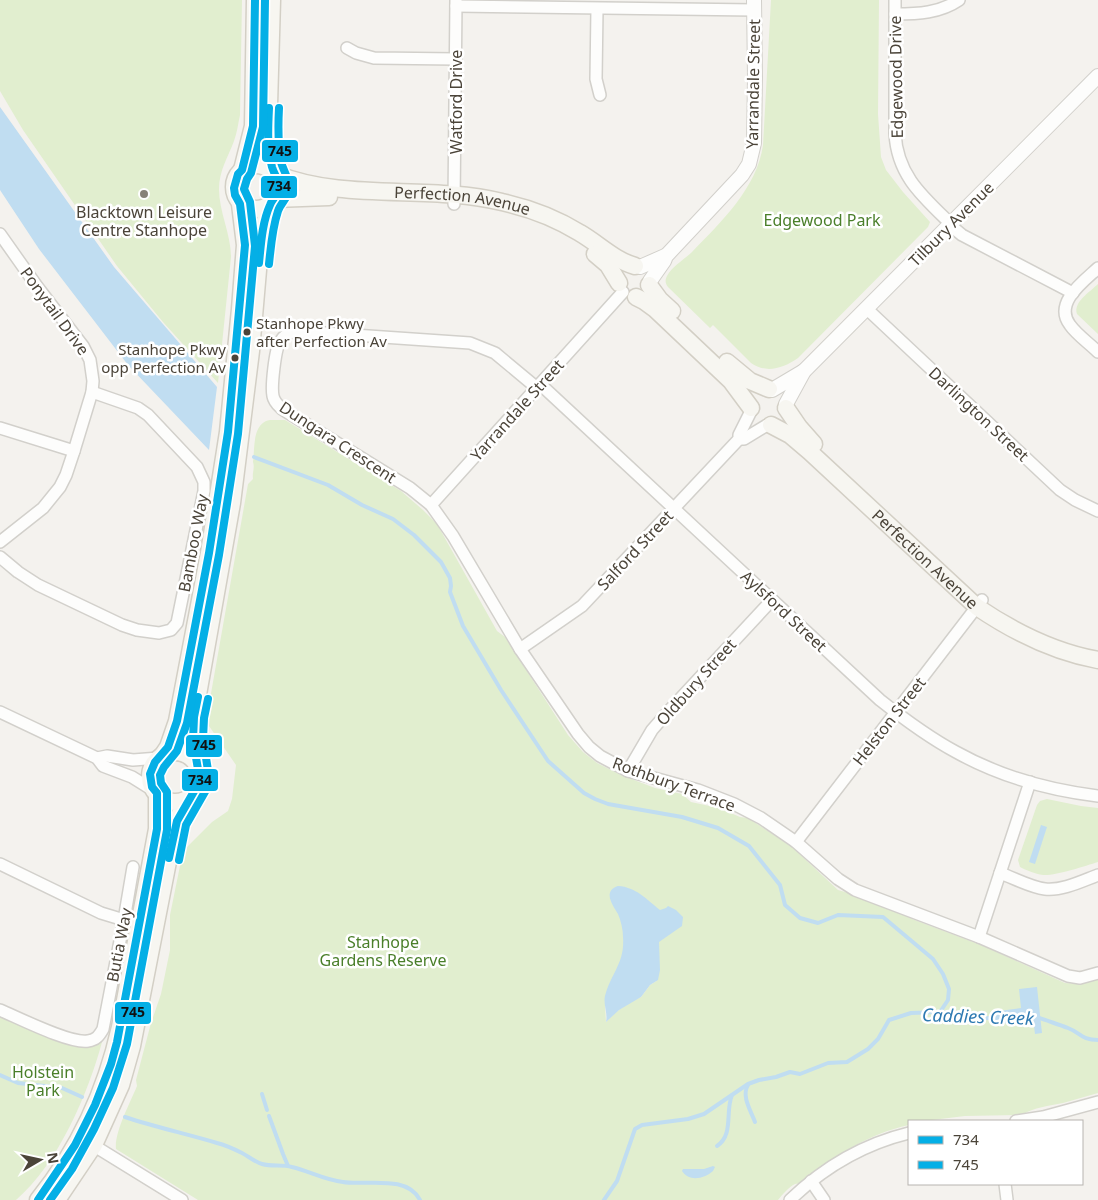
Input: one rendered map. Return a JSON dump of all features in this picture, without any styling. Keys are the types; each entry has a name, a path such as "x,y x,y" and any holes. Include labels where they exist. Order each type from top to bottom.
{"main road":[{"path":"242,170 253,126 255,0"},
{"path":"196,764 193,740 194,717 232,503 251,351 260,247 263,228 279,186 274,172 268,140 272,0"},
{"path":"191,796 176,802 166,800 156,793 152,787 150,774 152,768 168,747 177,721 209,553 228,432 244,253 240,204 235,195 234,188 238,174 242,170 254,165 260,165 274,172"},
{"name":"Perfection Avenue","path":"274,172 306,184 455,200 532,220 562,233 582,244 608,265 626,291 656,309 732,381 751,410"},
{"name":"Perfection Avenue","path":"273,202 326,196 501,202 534,211 570,227 616,258 638,267"},
{"path":"240,204 252,209 264,208 273,202"},
{"path":"649,283 643,295 626,291 619,278 623,271 631,266 638,267 647,272 649,283 660,300 738,373 750,381 770,390 781,395 786,406 783,417 776,424 769,425 757,421 751,410 754,397 763,390 770,390"},
{"name":"Perfection Avenue","path":"786,406 806,437 960,581 979,603 1032,630 1064,643 1098,652"},
{"name":"Perfection Avenue","path":"769,425 790,435 810,452 1000,623 1038,642 1068,654 1098,660"},
{"path":"57,1200 94,1145 98,1118 132,1046 174,831 180,814 200,781 200,774 193,759 181,753 168,753 161,757"},
{"path":"106,1100 157,829 156,793"},
{"path":"38,1200 60,1170 80,1137 98,1118"}],"street":[{"name":"Edgewood Drive","path":"895,0 895,132 897,152 913,185 950,225 962,235 1073,293"},
{"path":"895,14 932,12 945,8 959,0"},
{"path":"456,3 597,9 754,5"},
{"name":"Watford Drive","path":"455,200 456,3"},
{"name":"Yarrandale Street","path":"649,283 666,256 742,175 749,164 754,143 754,5"},
{"path":"597,9 596,79 600,95"},
{"path":"348,48 356,53 374,58 456,59"},
{"name":"Tilbury Avenue","path":"770,390 804,371 1098,76"},
{"name":"Ponytail Drive","path":"0,234 86,351 92,371 92,392 66,475 52,498 43,508 0,542"},
{"name":"Yarrandale Street","path":"638,267 666,256"},
{"path":"1098,268 1068,298 1066,304 1066,319 1069,324 1098,352"},
{"name":"Yarrandale Street","path":"431,505 626,291"},
{"name":"Darlington Street","path":"867,309 1060,490 1098,511"},
{"name":"Dungara Crescent","path":"431,505 410,488 277,404 273,398 272,390 276,355 277,347 285,336 296,331 470,343 495,353 538,386 674,508"},
{"name":"Tilbury Avenue","path":"786,406 804,371"},
{"name":"Bamboo Way","path":"0,557 38,585 122,625 151,633 174,628 179,617 204,491 201,474 197,467 148,415 128,403 92,392"},
{"name":"Salford Street","path":"739,440 739,435 751,410"},
{"name":"Salford Street","path":"520,649 582,606 739,440 769,425"},
{"path":"0,428 74,451"},
{"name":"Rothbury Terrace","path":"431,505 453,536 520,649 578,734 600,756 628,770 718,797 761,818 796,842 838,879 854,890 979,937 1068,976 1080,978 1098,973"},
{"name":"Aylsford Street","path":"674,508 880,700 917,729 956,753 1030,782 1098,796"},
{"name":"Oldbury Street","path":"628,770 652,730 772,600"},
{"name":"Helston Street","path":"796,842 979,603"},
{"path":"0,712 97,758 103,766 132,777 156,793"},
{"path":"97,758 107,756 133,760 161,757"},
{"path":"979,937 1030,782"},
{"path":"0,864 101,913 124,920"},
{"name":"Butia Way","path":"0,1010 69,1038 84,1041 96,1039 103,1030 133,867"},
{"path":"1000,873 1043,889 1060,888 1098,875"},
{"path":"1022,1120 1052,1115 1098,1102"},
{"path":"790,1200 829,1168 867,1147 908,1133"},
{"path":"80,1137 182,1200"},
{"path":"811,1181 824,1200"},
{"path":"1005,1185 1007,1200"}],"green space":[{"name":"Blacktown Leisure Centre Stanhope","path":"0,0 242,0 240,115 235,138 219,182 221,206 231,257 218,383 163,322 117,266 23,130 0,91"},
{"name":"Edgewood Park","path":"771,0 879,0 878,114 881,157 886,170 930,222 928,227 798,358 787,365 769,369 751,363 713,325 710,328 668,287 666,279 672,269 692,252 726,216 746,190 759,161 763,145"},
{"path":"1098,284 1098,334 1077,314 1076,310 1080,301"},
{"name":"Stanhope Gardens Reserve","path":"270,420 285,420 401,491 437,524 497,631 505,637 568,735 583,752 597,763 621,775 655,788 682,794 691,802 719,808 740,817 748,818 792,847 838,890 887,904 912,919 981,945 1065,983 1082,984 1098,979 1098,1093 1037,1108 1022,1115 908,1120 908,1125 879,1134 852,1147 826,1163 802,1182 790,1187 778,1200 198,1200 116,1149 117,1135 137,1086 136,1080 151,1023 161,994 170,950 170,915 182,856 186,848 212,822 228,811 232,799 236,765 209,726 207,716 248,484 253,479 255,437 260,426","holes":["658,980 650,985 641,997 630,1002 606,1022 605,1005"]},
{"path":"1047,799 1098,808 1098,862 1048,875 1037,874 1020,867 1018,860 1037,805 1040,801"},
{"name":"Holstein Park","path":"0,1015 38,1033 101,1040 102,1042 89,1084 70,1127 45,1167 16,1200 0,1200"}],"water":[{"path":"0,107 114,267 217,387 209,450 128,365 39,249 0,190"},
{"path":"1041,825 1047,827 1035,864 1029,862"},
{"path":"618,886 636,891 660,910 668,906 676,910 683,917 682,926 659,942 660,970 658,980 650,985 641,997 619,1010 606,1022 605,996 620,961 623,946 621,923 610,899 611,891"},
{"path":"1037,987 1042,1033 1035,1034 1034,1026 1000,1023 996,1015 999,1011 1021,1008 1019,989"},
{"path":"715,1167 713,1171 709,1174 697,1178 689,1177 682,1171 683,1169 704,1169"}],"waterway":[{"path":"254,457 328,485 362,505 393,519 414,535 441,562 450,578 450,592 463,626 501,690 548,761 584,793 608,804 682,817 718,828 749,846 780,885 785,905 800,918 818,923 838,915 883,917 933,959 943,974 949,989 948,1000 940,1012"},
{"name":"Caddies Creek","path":"604,1200 617,1181 635,1129 642,1125 688,1119 704,1114 748,1084 759,1080 790,1072 800,1074 828,1063 847,1062 868,1049 878,1039 889,1020 911,1013 940,1012 1000,1018"},
{"name":"Caddies Creek","path":"1037,1017 1068,1028 1084,1038 1098,1040"},
{"path":"0,1075 18,1083 62,1088 82,1097"},
{"path":"748,1085 746,1099 755,1122"},
{"path":"262,1094 267,1110"},
{"path":"717,1146 726,1136 732,1095"},
{"path":"269,1116 288,1166"},
{"path":"125,1117 223,1145 262,1164 288,1166 343,1182 396,1184 414,1192 420,1200"}],"transit line":[{"name":"734","path":"38,1200 75,1145 95,1105 111,1064 117,1042 157,829 157,793 152,787 150,774 155,762 168,747 177,721 209,553 228,432 245,245 240,204 235,195 234,188 238,174 242,170 253,126 255,0"},
{"name":"745","path":"50,1200 72,1169 94,1129 113,1088 127,1044 167,830 167,792 161,783 160,775 177,751 187,723 219,555 238,434 255,246 250,202 244,189 251,173 263,127 265,0"},
{"name":"734","path":"259,263 265,219 279,188 269,152 269,108"},
{"name":"745","path":"269,264 276,218 279,208 288,194 289,187 280,155 278,135 279,108"},
{"name":"734","path":"169,858 177,821 200,781 193,740 194,717 198,697"},
{"name":"745","path":"179,860 186,825 210,783 203,739 204,718 208,699"}],"place":[{"name":"Blacktown Leisure Centre Stanhope","path":"144,194"},
{"name":"Stanhope Pkwy after Perfection Av","path":"247,332"},
{"name":"Stanhope Pkwy opp Perfection Av","path":"235,358"}]}
